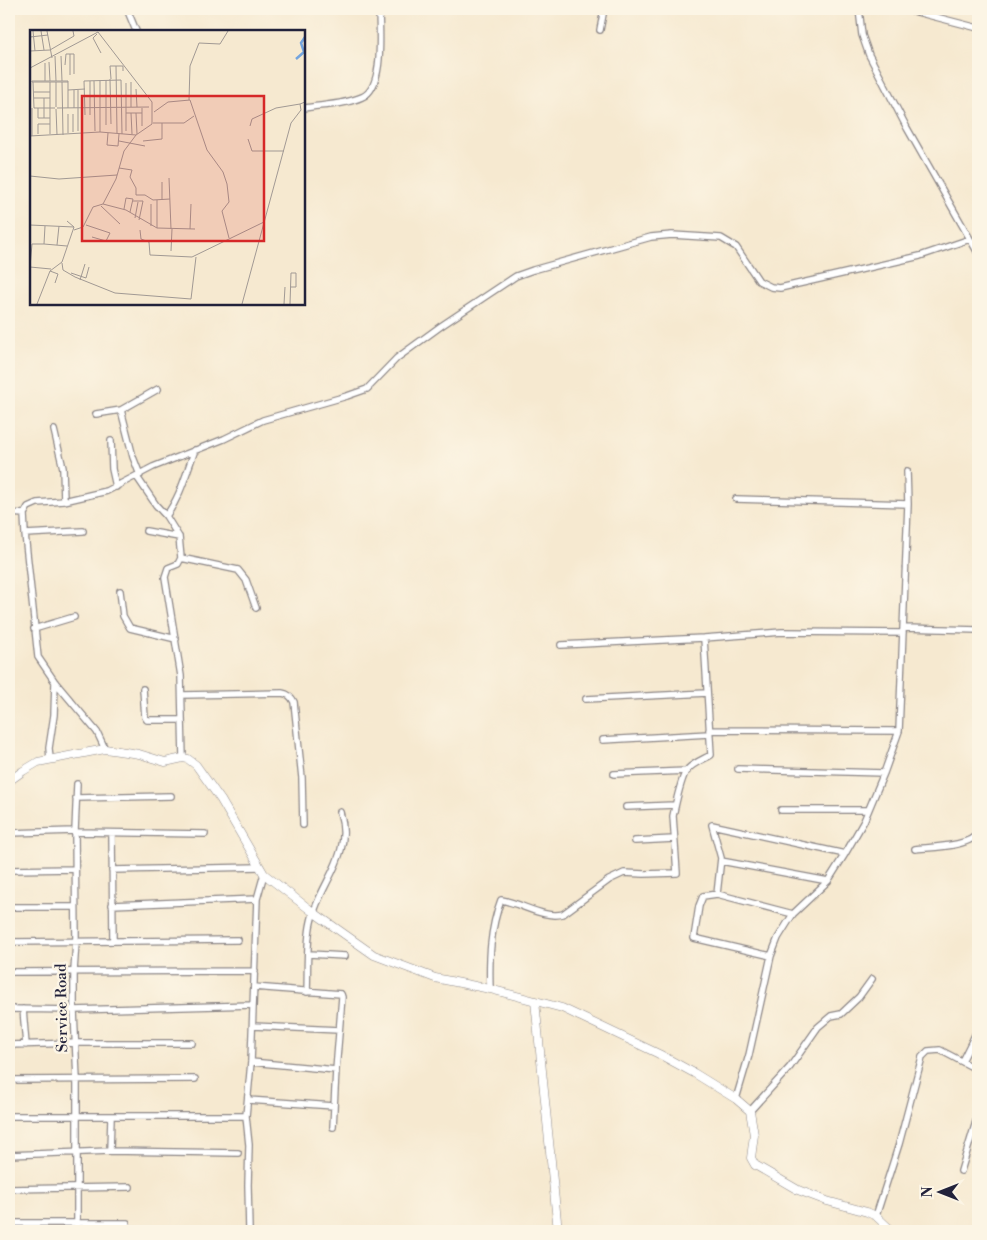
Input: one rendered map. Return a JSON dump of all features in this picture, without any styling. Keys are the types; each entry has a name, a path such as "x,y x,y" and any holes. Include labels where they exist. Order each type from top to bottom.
{"street":[{"path":"127,9 136,30"},
{"path":"305,108 353,100 363,97 372,88 375,83 378,65 379,9"},
{"path":"600,30 604,9"},
{"path":"859,9 862,34 869,55 907,128 978,253"},
{"path":"905,9 978,28"},
{"path":"105,749 97,732 55,682 38,657 25,534 24,514 28,507 37,503 64,501 116,488 153,467 263,420 367,389 397,358 448,320 516,276 600,250 660,236 721,238 736,247 759,281 770,287 780,288 920,256 970,239"},
{"path":"96,414 122,410 158,389"},
{"path":"122,410 138,476 179,537 181,558 178,564 168,568 165,576 181,676 183,758"},
{"path":"54,430 63,468 64,501"},
{"path":"111,441 112,469 116,488"},
{"path":"166,516 179,495 195,450"},
{"path":"736,1099 749,1055 771,956 778,938 793,914 828,881 845,854 864,821 899,731 908,504 907,471"},
{"path":"736,499 908,504"},
{"path":"9,513 24,514"},
{"path":"25,534 83,531"},
{"path":"146,531 179,537"},
{"path":"181,558 238,570 246,580 256,608"},
{"path":"120,591 123,616 130,628 176,639"},
{"path":"34,629 74,617"},
{"path":"561,645 782,632 978,630"},
{"path":"490,989 491,939 496,912 501,900 511,901 554,916 564,914 609,880 624,873 677,873 673,816 675,805 687,771 695,763 710,755 704,638"},
{"path":"50,759 49,743 54,710 55,682"},
{"path":"144,690 145,717 147,720 182,720"},
{"path":"182,695 282,693 290,696 294,702 302,778 304,825"},
{"path":"586,699 707,693"},
{"path":"603,740 709,732 899,731"},
{"path":"9,782 23,770 38,762 105,749 139,754 165,762 183,758 192,761 233,820 262,870 313,912 374,955 435,978 490,989 562,1008 587,1018 618,1036 659,1054 736,1099 750,1111 754,1135 751,1158 755,1165 798,1190 826,1201 876,1216 892,1231"},
{"path":"738,770 884,772"},
{"path":"614,774 687,771"},
{"name":"Service Road","path":"77,784 75,832 76,942 74,972 77,1080 77,1231"},
{"path":"76,798 171,796"},
{"path":"626,808 675,805"},
{"path":"781,810 868,810"},
{"path":"307,992 310,924 313,912 342,850 345,834 340,812"},
{"path":"717,894 721,862 712,825 845,854"},
{"path":"915,849 964,844 976,836 978,832"},
{"path":"9,833 205,834"},
{"path":"112,833 113,941"},
{"path":"636,841 674,839"},
{"path":"721,862 828,881"},
{"path":"9,870 75,869"},
{"path":"112,870 262,870"},
{"path":"249,1231 249,1145 246,1116 253,1026 257,899 262,870"},
{"path":"771,956 694,938 699,906 703,896 717,894 793,914"},
{"path":"112,905 257,899"},
{"path":"9,907 75,907"},
{"path":"9,942 238,940"},
{"path":"309,954 345,956"},
{"path":"9,972 255,971"},
{"path":"750,1111 790,1067 818,1027 831,1016 841,1014 859,997 872,979"},
{"path":"254,987 340,994 342,997 333,1127"},
{"path":"535,1001 558,1231"},
{"path":"9,1009 74,1010 253,1005"},
{"path":"23,1009 26,1045"},
{"path":"253,1026 339,1030"},
{"path":"962,1061 978,1028"},
{"path":"9,1045 192,1042"},
{"path":"876,1216 899,1144 922,1057 928,1051 940,1050 978,1070"},
{"path":"251,1062 336,1070"},
{"path":"9,1080 195,1079"},
{"path":"248,1100 334,1106"},
{"path":"9,1116 246,1116"},
{"path":"110,1151 111,1116"},
{"path":"961,1171 978,1116"},
{"path":"9,1155 110,1151 238,1153"},
{"path":"9,1189 130,1187"},
{"path":"9,1224 127,1223"}]}
